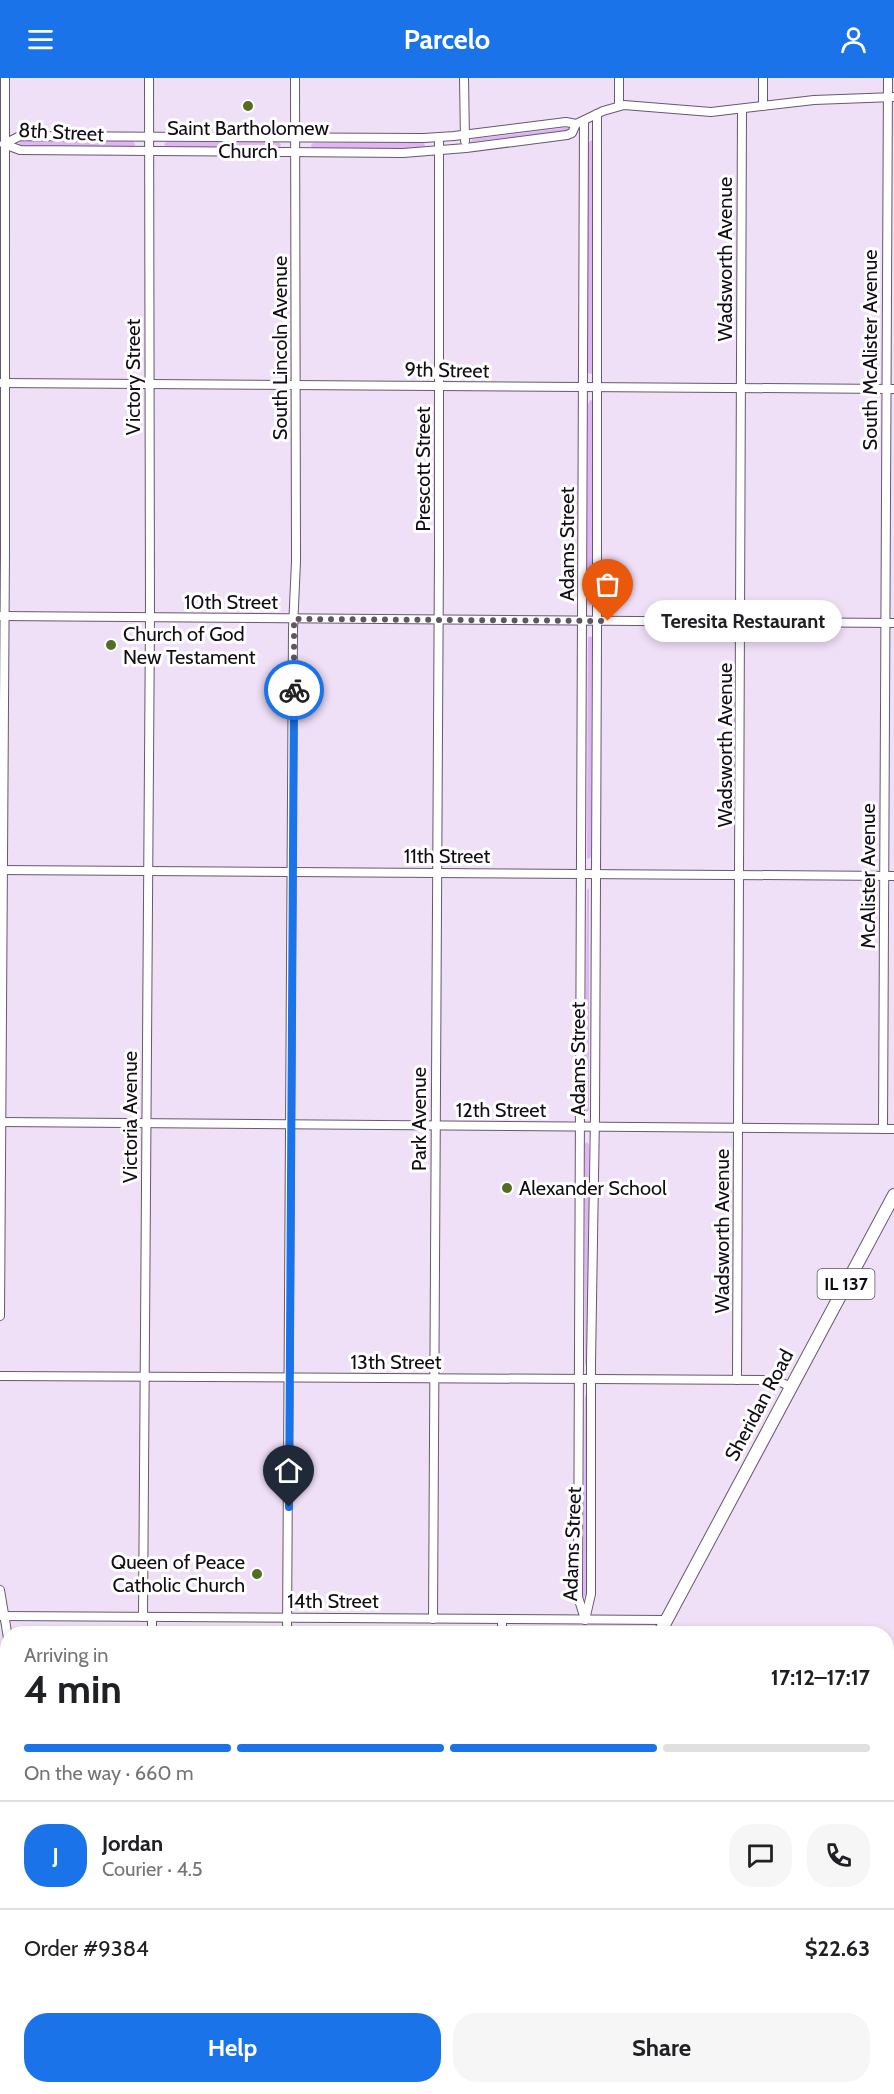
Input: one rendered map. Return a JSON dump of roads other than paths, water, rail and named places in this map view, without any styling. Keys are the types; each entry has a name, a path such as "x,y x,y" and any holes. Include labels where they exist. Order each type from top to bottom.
{"highway":[{"name":"Sheridan Road","path":"663,1626 894,1195"}],"street":[{"path":"0,1316 4,78"},
{"name":"Victory Street","path":"149,78 150,617"},
{"name":"South Lincoln Avenue","path":"288,1626 297,385 295,78"},
{"path":"464,78 466,148"},
{"path":"619,78 619,106"},
{"path":"763,106 764,78"},
{"name":"South McAlister Avenue","path":"888,78 891,97 890,623"},
{"name":"8th Street","path":"3,148 403,153 439,151 567,135 572,133 580,123 619,106 711,112 814,100 891,97"},
{"name":"Wadsworth Avenue","path":"737,1380 741,875 742,109"},
{"name":"Adams Street","path":"585,1620 591,1594 598,387 597,114"},
{"name":"8th Street","path":"3,148 20,136 385,139 464,135 566,122 580,123"},
{"name":"Adams Street","path":"580,123 584,387 578,1597 585,1620"},
{"name":"Prescott Street","path":"439,137 439,620"},
{"name":"9th Street","path":"2,383 890,389"},
{"name":"10th Street","path":"2,616 890,623"},
{"name":"Victoria Avenue","path":"150,617 145,1376 148,1617 150,1626"},
{"name":"Park Avenue","path":"433,1619 439,620"},
{"name":"McAlister Avenue","path":"883,1129 890,876 890,623"},
{"name":"11th Street","path":"1,870 890,876"},
{"name":"12th Street","path":"1,1122 894,1129"},
{"name":"13th Street","path":"0,1376 776,1380 791,1387"},
{"path":"0,1590 2,1616"},
{"name":"14th Street","path":"2,1616 666,1620"},
{"path":"502,1619 502,1626"}],"place":[{"name":"Saint Bartholomew Church","path":"248,106"},
{"name":"Teresita Restaurant","path":"608,621"},
{"name":"Church of God New Testament","path":"111,645"},
{"name":"Alexander School","path":"507,1188"},
{"name":"Queen of Peace Catholic Church","path":"257,1574"}]}
